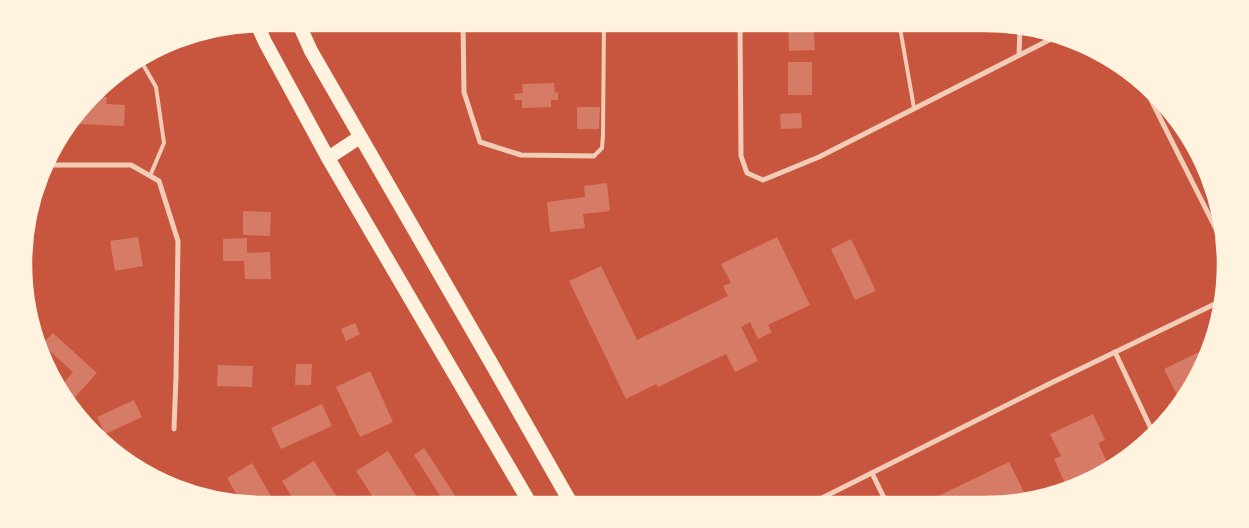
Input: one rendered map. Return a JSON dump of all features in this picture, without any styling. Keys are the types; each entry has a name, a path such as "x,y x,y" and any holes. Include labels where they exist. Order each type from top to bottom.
{"highway":[{"path":"260,31 328,158 526,497"},
{"path":"302,31 311,51 567,497"},
{"path":"328,158 360,137"}],"street":[{"path":"463,31 464,92 480,142 521,155 594,156"},
{"path":"740,31 741,156 747,173 763,180 819,157 1048,40"},
{"path":"1019,55 1020,34"},
{"path":"1151,101 1214,226"},
{"path":"53,165 131,165 159,181 178,240 174,429"},
{"path":"824,497 1114,352 1214,304"},
{"path":"1114,352 1151,428"},
{"path":"872,472 884,497"}],"lane":[{"path":"594,156 602,148 604,31"},
{"path":"901,31 914,108"},
{"path":"143,65 156,87 164,143 150,176"}],"building":[{"path":"788,31 814,31 815,50 789,51"},
{"path":"788,62 812,62 812,95 788,95"},
{"path":"554,83 555,93 558,92 558,100 551,100 551,107 522,108 522,100 515,100 514,94 523,93 522,84"},
{"path":"101,97 107,97 106,104 125,105 124,126 80,124 80,121"},
{"path":"577,107 600,107 599,129 577,129"},
{"path":"801,113 802,128 781,129 780,114"},
{"path":"607,183 610,211 583,214 585,228 550,232 547,202 585,197 584,186"},
{"path":"243,211 271,212 270,236 243,235"},
{"path":"138,237 143,266 115,271 110,241"},
{"path":"777,237 810,305 768,325 772,332 758,339 750,322 741,327 758,361 735,372 726,354 658,387 656,384 626,399 569,281 601,266 637,340 728,296 723,286 731,283 721,264"},
{"path":"247,238 247,253 270,252 271,279 245,279 244,261 223,261 223,239"},
{"path":"851,239 876,291 855,300 831,249"},
{"path":"355,323 360,334 346,341 341,329"},
{"path":"53,333 97,373 75,397 64,383 73,372 48,349 45,341"},
{"path":"1201,351 1187,380 1177,395 1164,369"},
{"path":"296,364 312,364 311,385 295,385"},
{"path":"218,365 253,366 252,387 217,386"},
{"path":"370,371 393,422 360,437 336,387"},
{"path":"134,400 142,417 105,434 97,417"},
{"path":"322,404 332,426 281,449 271,428"},
{"path":"1093,414 1105,440 1098,443 1107,462 1065,482 1054,459 1061,456 1050,434"},
{"path":"424,448 456,497 441,497 414,455"},
{"path":"388,451 417,497 373,497 356,471"},
{"path":"314,461 337,497 292,497 282,481"},
{"path":"1009,462 1025,493 985,497 936,497"},
{"path":"252,463 271,497 237,495 227,478"}]}
